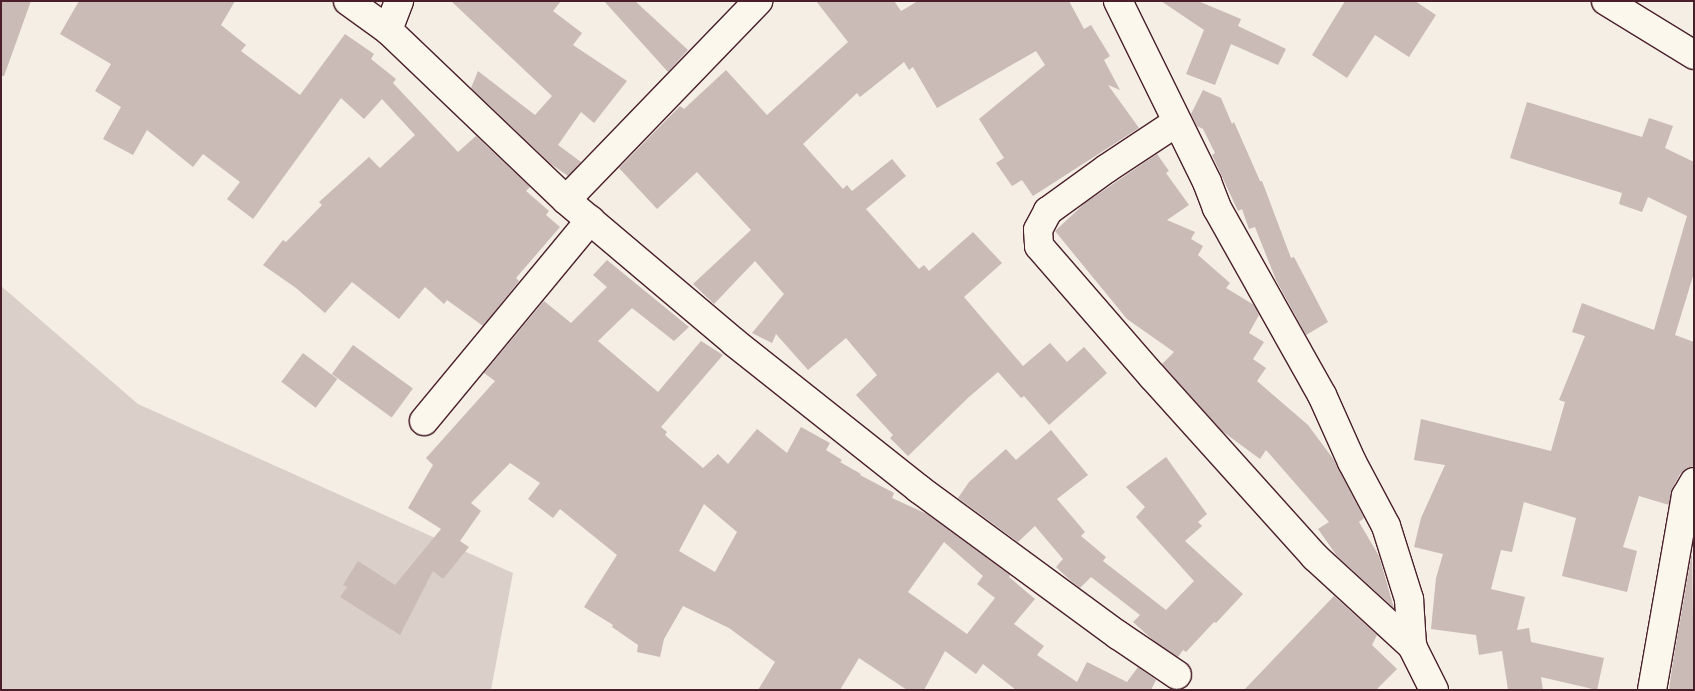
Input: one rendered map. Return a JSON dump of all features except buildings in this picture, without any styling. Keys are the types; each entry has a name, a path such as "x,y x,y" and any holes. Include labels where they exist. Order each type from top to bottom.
{"street":[{"path":"348,1 388,30 566,200 735,343 920,489 1118,635 1177,675"},
{"path":"388,30 399,1"},
{"path":"566,200 758,1"},
{"path":"1118,1 1207,182 1217,208 1322,395 1352,462 1386,526 1409,599 1412,646"},
{"path":"1606,1 1694,55"},
{"path":"1177,122 1106,169 1048,211 1038,230 1039,246 1153,377 1315,557 1412,646 1434,690"},
{"path":"424,422 590,220"},
{"path":"1652,690 1686,496 1694,482"}],"shaded area":[{"path":"1,286 138,404 513,573 491,690 1,690"}]}
